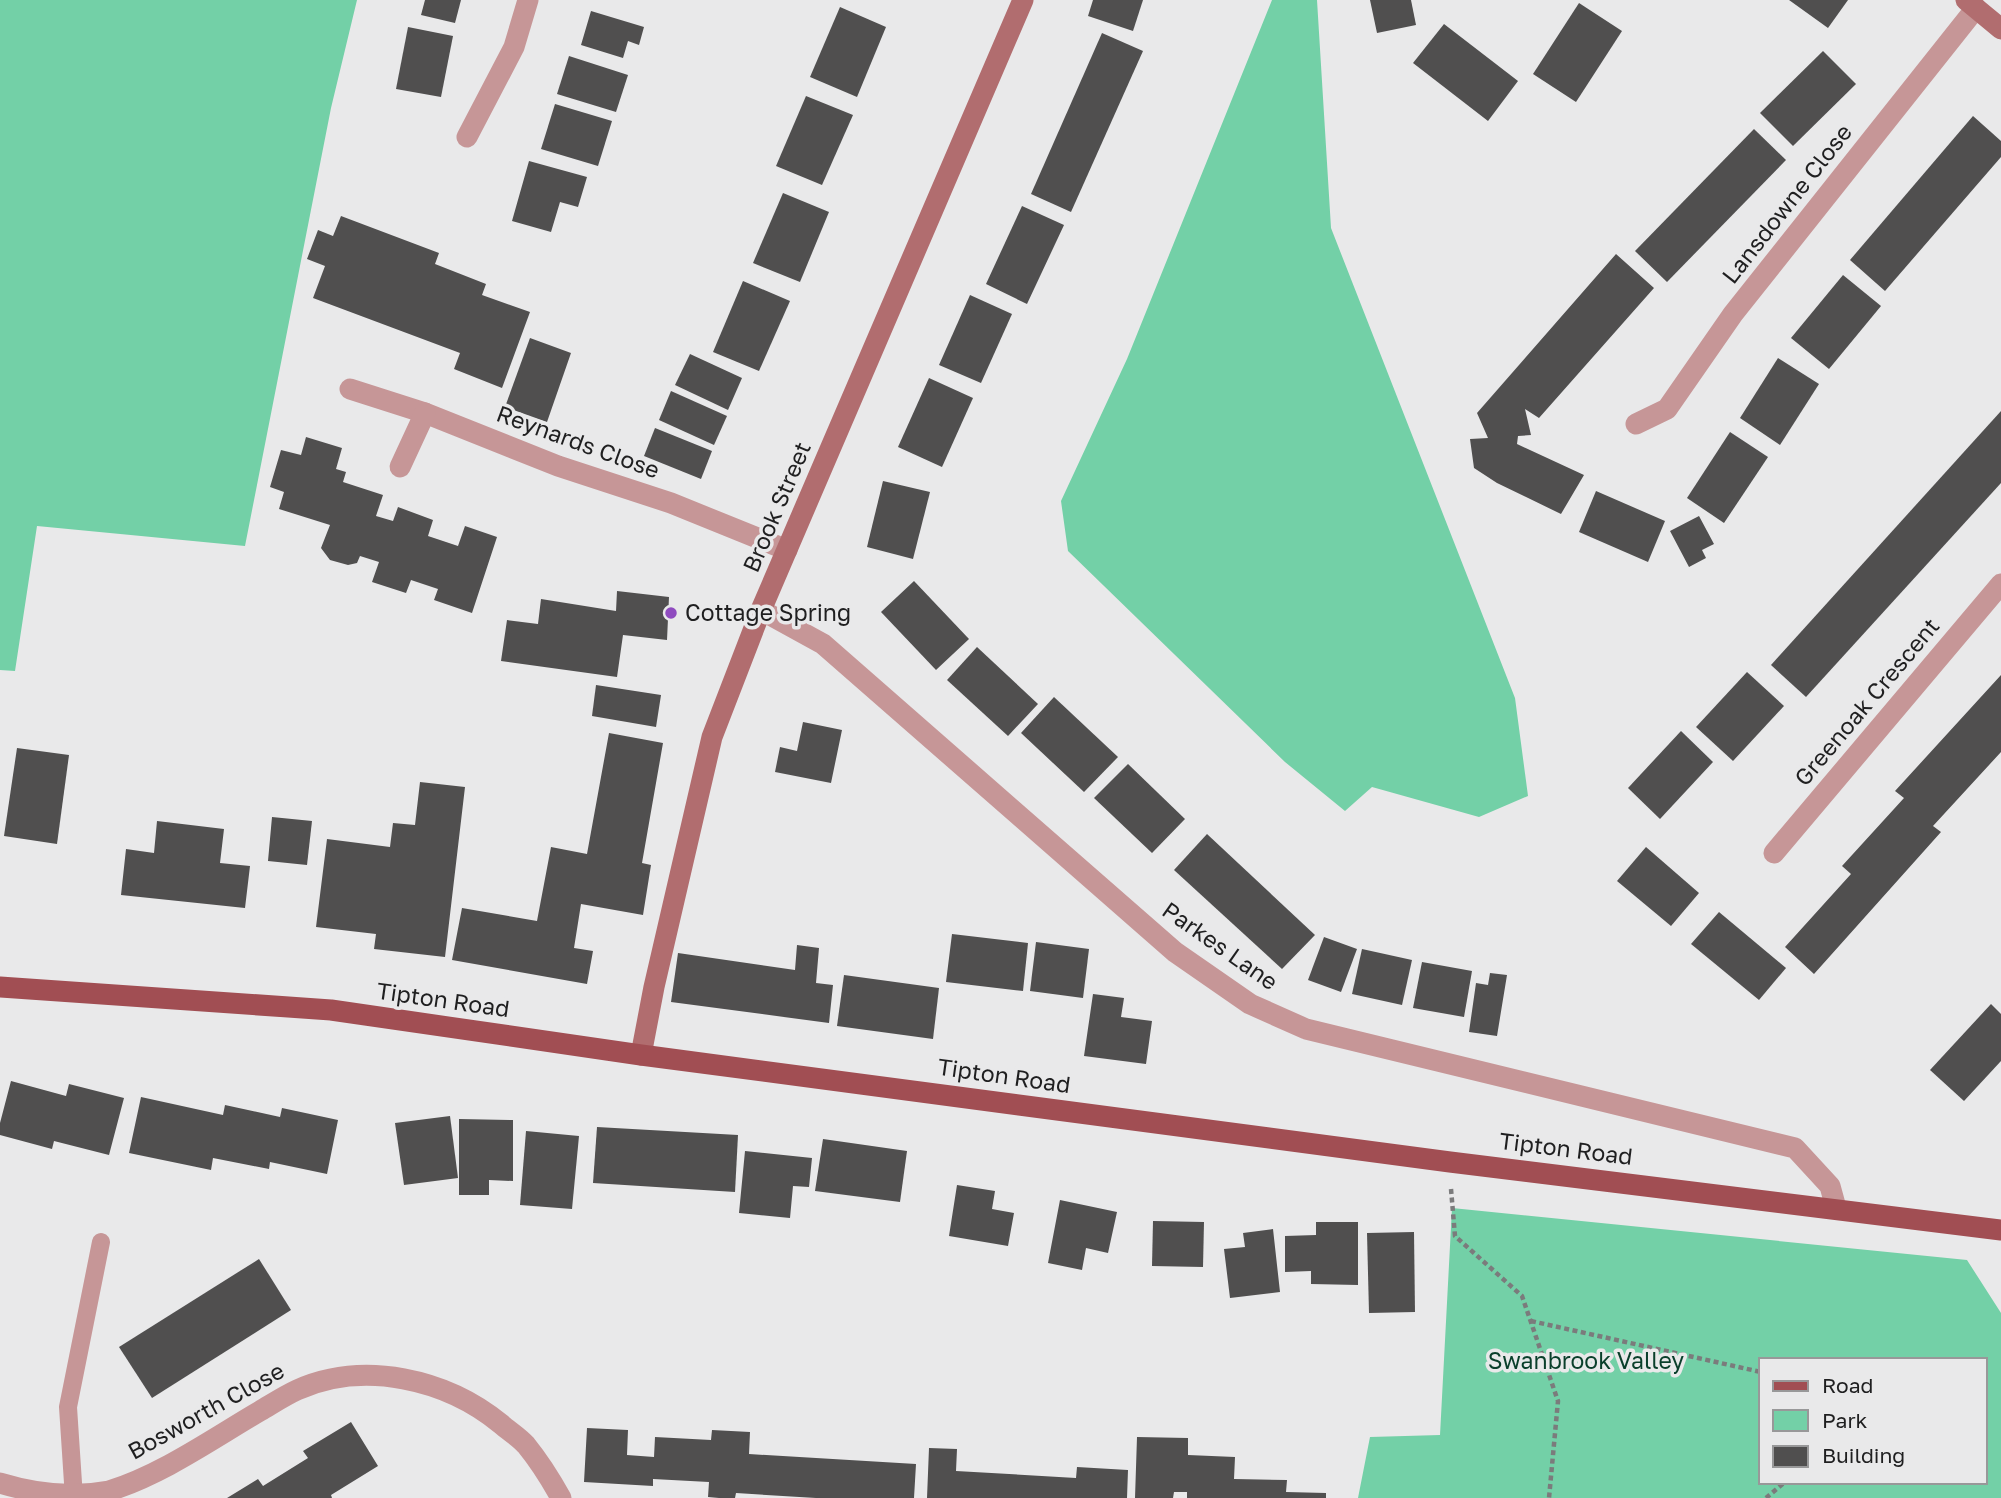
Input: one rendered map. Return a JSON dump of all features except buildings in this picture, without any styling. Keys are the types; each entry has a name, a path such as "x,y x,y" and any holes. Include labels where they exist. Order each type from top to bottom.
{"main road":[{"name":"Tipton Road","path":"0,987 331,1010 641,1055 1436,1160 2001,1230"}],"street":[{"path":"467,137 514,47 528,0"},
{"name":"Brook Street","path":"641,1055 654,987 712,737 761,610 1023,0"},
{"path":"1971,4 2001,29"},
{"name":"Lansdowne Close","path":"1636,424 1667,409 1733,314 1971,4"},
{"name":"Reynards Close","path":"350,389 425,413 558,466 671,503 787,550"},
{"path":"400,467 425,413"},
{"name":"Greenoak Crescent","path":"1774,853 2001,584"},
{"name":"Parkes Lane","path":"761,610 823,644 1175,952 1250,1004 1306,1029 1796,1148 1830,1186 1836,1208"},
{"name":"Bosworth Close","path":"0,1483 43,1496 74,1498 108,1492 156,1471 296,1390 341,1376 402,1379 435,1386 468,1400 525,1443 561,1498"}],"lane":[{"path":"74,1498 68,1408 101,1242"}],"path":[{"path":"1451,1189 1455,1236 1522,1296 1558,1401 1549,1498"},
{"path":"1530,1321 1759,1372"},
{"path":"1766,1498 1783,1484"}],"green space":[{"path":"0,0 357,0 331,108 245,546 37,526 15,671 0,670"},
{"path":"1272,0 1317,0 1331,228 1515,698 1528,796 1479,817 1372,787 1345,811 1285,762 1068,551 1061,501 1127,359"},
{"name":"Swanbrook Valley","path":"1452,1208 1967,1260 2001,1313 2001,1498 1358,1498 1370,1437 1440,1435"}],"place":[{"name":"Cottage Spring","path":"671,613"}]}
